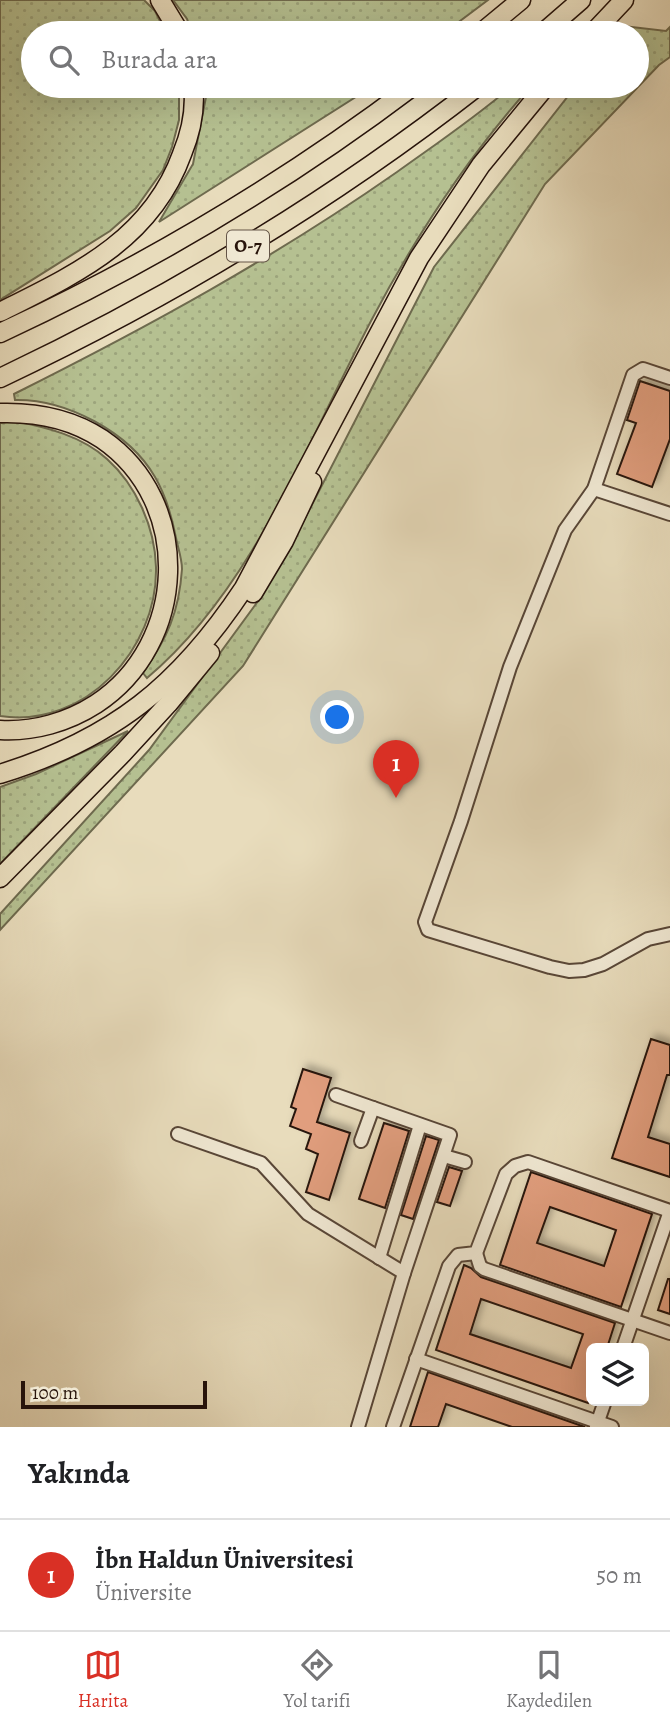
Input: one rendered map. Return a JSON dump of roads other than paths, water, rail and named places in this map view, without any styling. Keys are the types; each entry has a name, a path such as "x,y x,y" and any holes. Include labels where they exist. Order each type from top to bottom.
{"highway":[{"path":"160,0 173,21"},
{"path":"496,21 521,0"},
{"path":"557,21 581,0"},
{"path":"604,21 624,0"},
{"path":"0,312 104,255 146,217 162,197 178,168 193,119 193,98"},
{"name":"O-7","path":"0,333 59,304 195,229 308,158 396,98"},
{"name":"O-7","path":"0,378 122,317 252,243 393,150 462,98"},
{"path":"0,774 61,753 97,735 162,687 205,641 244,588 398,294 449,210 499,142 536,98"},
{"path":"0,878 168,704 250,597 296,516 352,400 398,294"},
{"path":"0,413 27,412 76,426 102,440 124,458 153,501 162,524 169,570 164,613 152,643 122,683 108,696 74,717 38,727 0,730"}],"lane":[{"path":"670,378 643,369 633,375 594,489 565,530 510,667 425,925 428,930 569,971 603,964 632,946 670,934"},
{"path":"594,489 670,514"},
{"path":"336,1095 450,1135 404,1273 358,1427"},
{"path":"361,1141 373,1108"},
{"path":"379,1258 420,1125"},
{"path":"178,1134 261,1163 307,1214 404,1273"},
{"path":"444,1156 465,1162"},
{"path":"625,1343 633,1320 670,1211 528,1162 522,1163 506,1174 476,1253 480,1266 484,1269 633,1320 670,1333"},
{"path":"393,1427 449,1266 458,1255 476,1253"},
{"path":"416,1359 597,1425 612,1427"},
{"path":"597,1425 603,1406"}],"place":[{"name":"İbn Haldun Üniversitesi","path":"396,798"}]}
